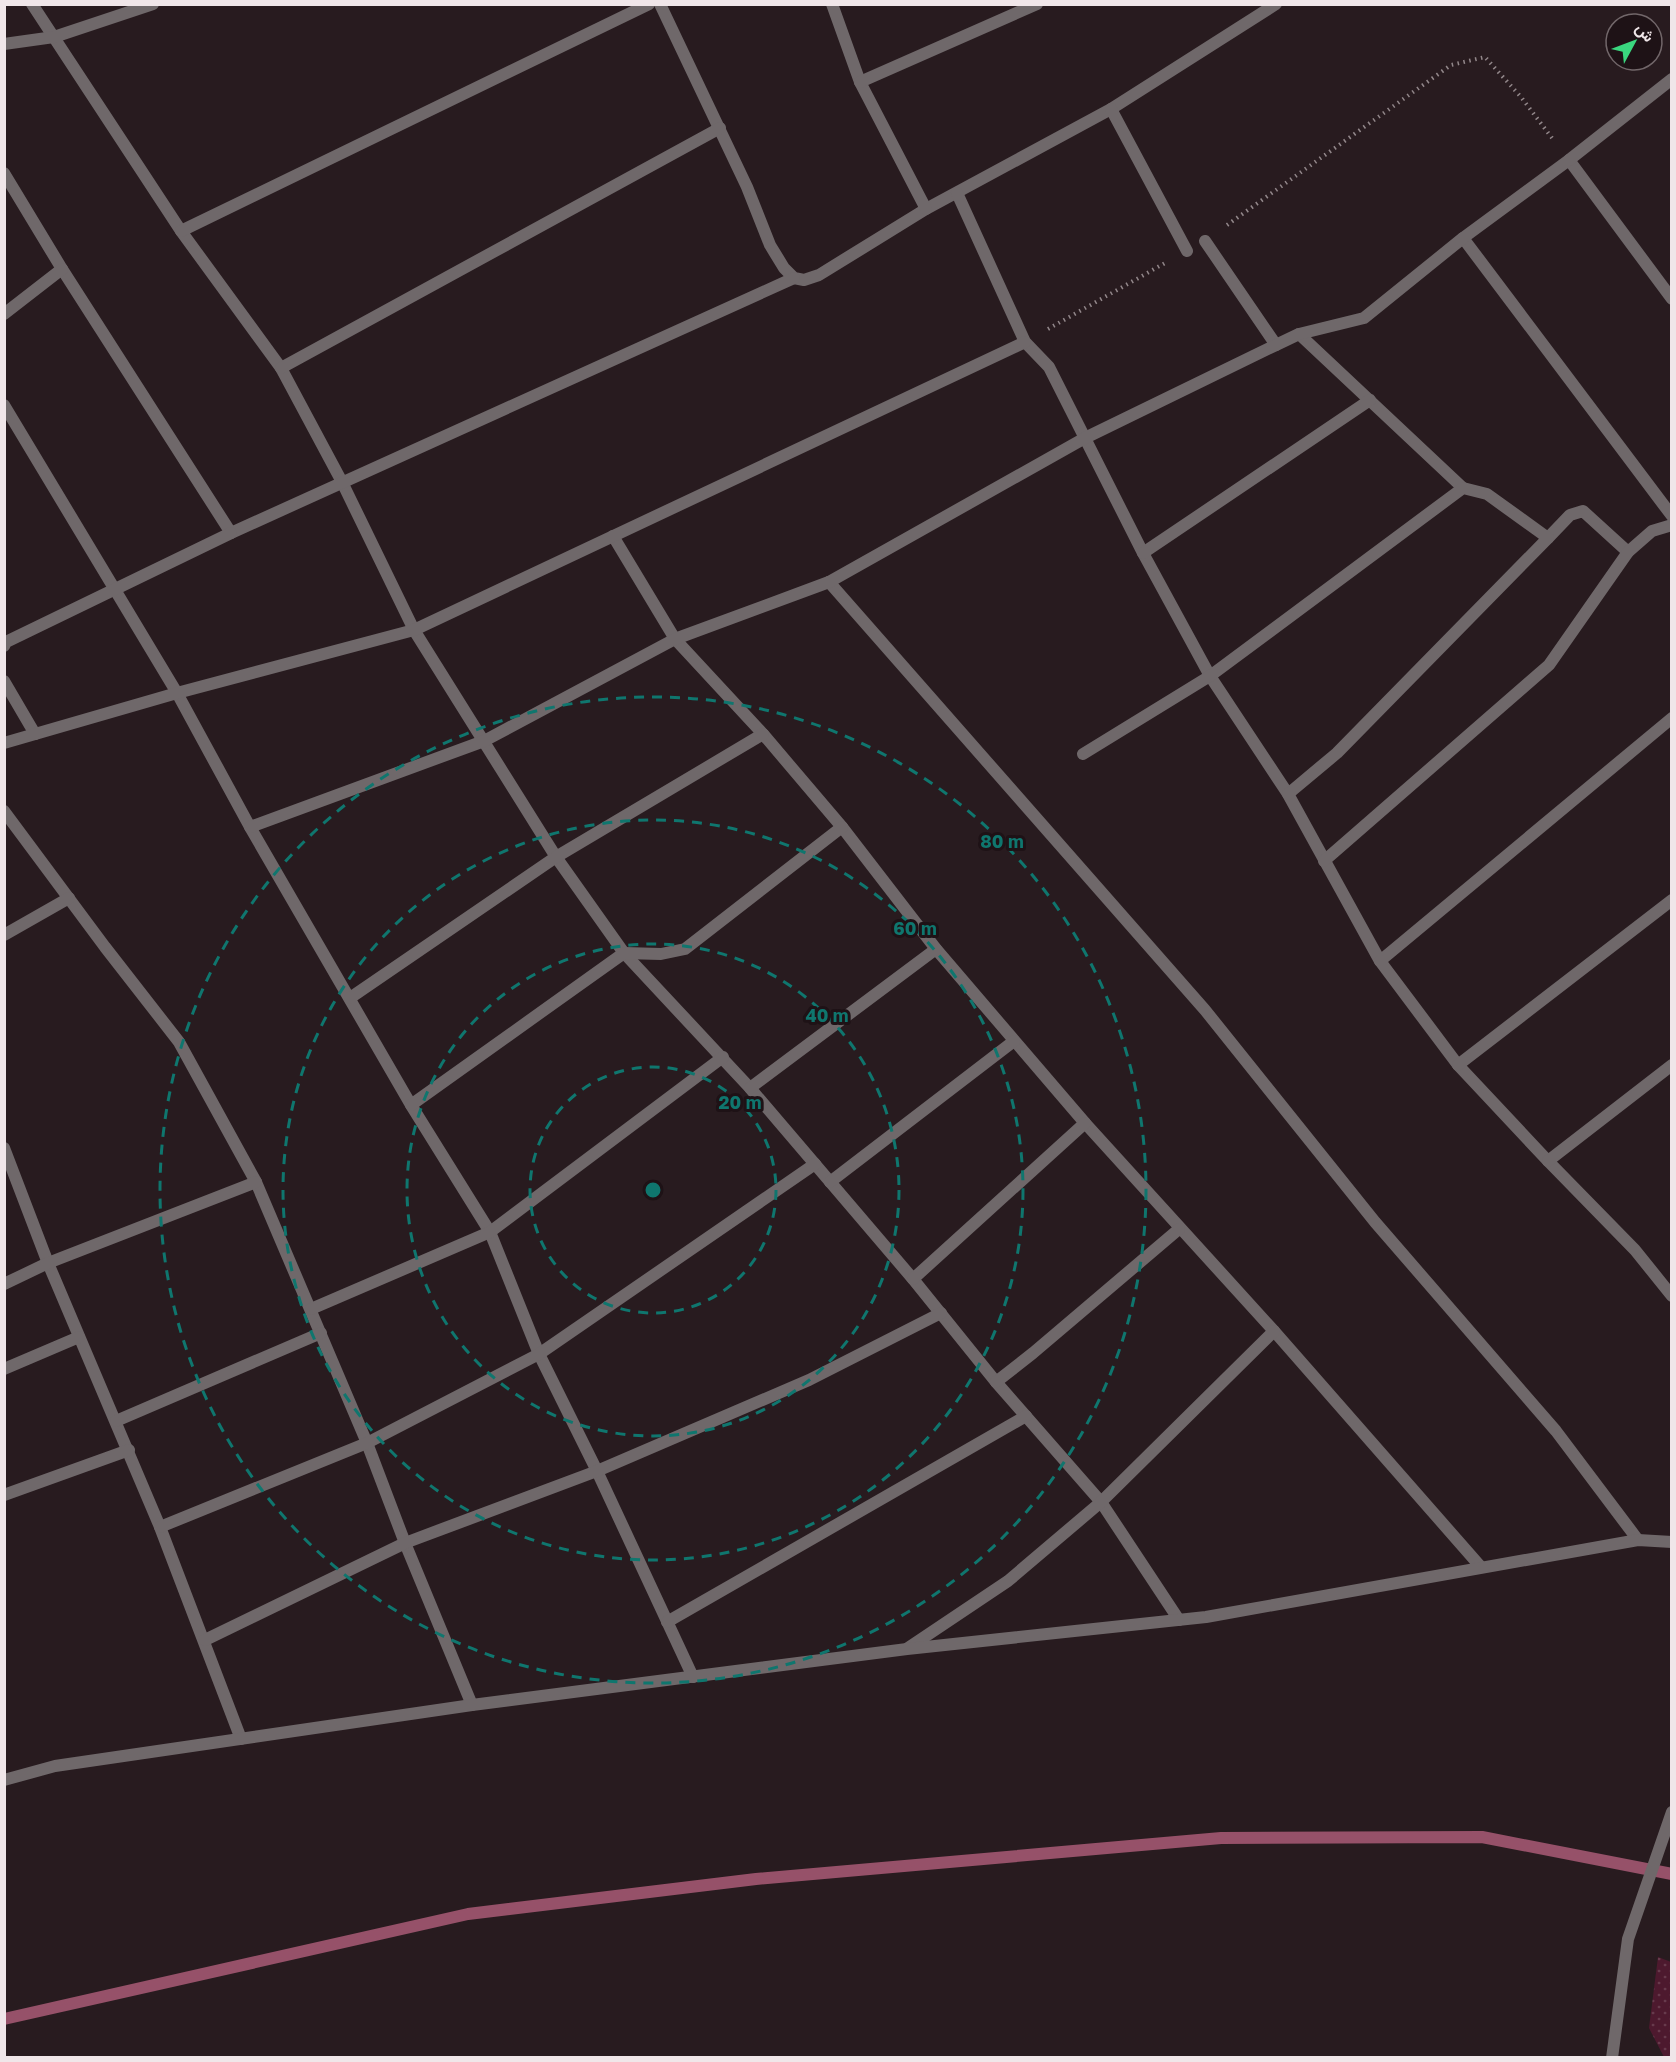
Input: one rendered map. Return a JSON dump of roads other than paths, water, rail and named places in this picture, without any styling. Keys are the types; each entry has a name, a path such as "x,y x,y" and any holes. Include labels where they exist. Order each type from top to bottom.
{"street":[{"path":"32,4 182,231 280,368 342,482 414,630 556,857 624,952 750,1088 913,1279 996,1382 1101,1502 1179,1620"},
{"path":"4,44 54,37 153,4"},
{"path":"182,231 649,4"},
{"path":"660,4 747,187 770,245 784,268 794,278 804,280 819,275 926,209 1111,109 1276,4"},
{"path":"832,4 860,82 926,209"},
{"path":"860,82 1037,4"},
{"path":"250,827 484,741 675,639 830,582 1085,438 1276,345 1299,334 1364,318 1463,238 1569,160 1671,79"},
{"path":"1111,109 1187,251"},
{"path":"280,368 720,128"},
{"path":"1569,160 1671,299"},
{"path":"4,173 62,269 231,533"},
{"path":"957,193 1025,342 1049,367 1143,553 1210,676 1288,794 1380,961 1458,1065 1635,1250 1671,1296"},
{"path":"1463,238 1671,516"},
{"path":"1205,241 1276,345"},
{"path":"4,314 62,269"},
{"path":"4,646 6,642 231,533 794,278"},
{"path":"1299,334 1463,488 1487,494 1548,538"},
{"path":"4,743 177,693 414,630 1025,342"},
{"path":"1143,553 1370,400"},
{"path":"4,405 177,693 250,827 411,1105 490,1232 539,1354 597,1471 693,1677"},
{"path":"1083,754 1210,676 1463,488"},
{"path":"1288,794 1337,753 1570,515 1583,512 1628,552"},
{"path":"1324,861 1549,665 1628,552 1652,531 1671,525"},
{"path":"613,537 675,639 764,734 842,827 936,949 1084,1123 1274,1331 1480,1566"},
{"path":"830,582 1205,1010 1376,1222 1556,1431 1638,1539"},
{"path":"4,681 35,734"},
{"path":"1380,961 1671,718"},
{"path":"350,999 556,857 764,734"},
{"path":"4,811 179,1042 256,1182 367,1443 405,1543 472,1705"},
{"path":"411,1105 624,952 661,954 685,949 842,827"},
{"path":"4,936 69,898"},
{"path":"1458,1065 1671,900"},
{"path":"750,1088 936,949"},
{"path":"830,1182 1014,1041"},
{"path":"311,1309 490,1232 723,1057"},
{"path":"1548,1161 1671,1065"},
{"path":"913,1279 1084,1123"},
{"path":"4,1148 48,1263 160,1527 241,1739"},
{"path":"160,1527 367,1443 539,1354 815,1164"},
{"path":"4,1284 48,1263 256,1182"},
{"path":"996,1382 1179,1229"},
{"path":"205,1640 405,1543 597,1471 809,1380 941,1313"},
{"path":"907,1649 1008,1581 1101,1502 1274,1331"},
{"path":"116,1421 321,1333"},
{"path":"4,1369 79,1337"},
{"path":"667,1622 1026,1416"},
{"path":"4,1495 129,1450"},
{"path":"4,1780 55,1766 472,1705 907,1649 1179,1620 1638,1539 1671,1542"},
{"path":"1612,2058 1628,1938 1671,1812"}],"waterway":[{"path":"4,2019 468,1914 756,1879 1221,1838 1482,1837 1672,1874"}]}
